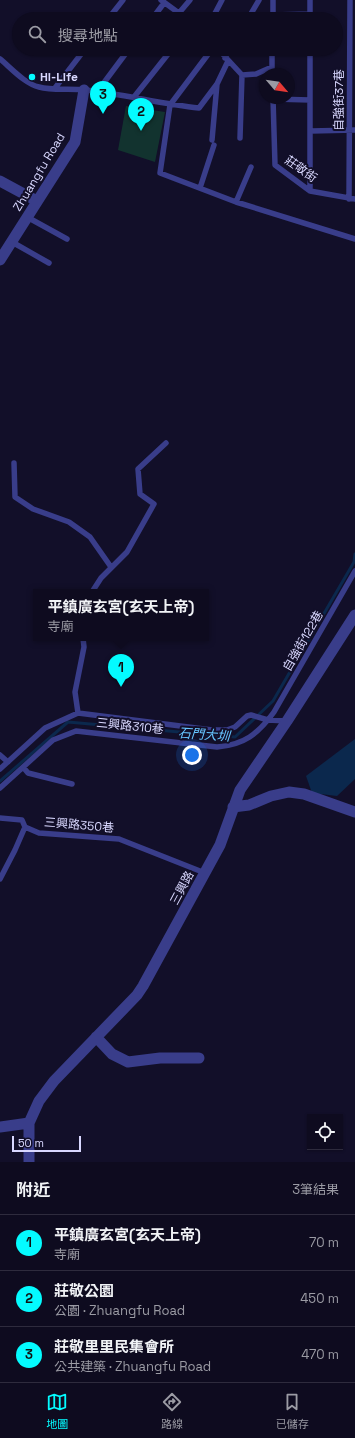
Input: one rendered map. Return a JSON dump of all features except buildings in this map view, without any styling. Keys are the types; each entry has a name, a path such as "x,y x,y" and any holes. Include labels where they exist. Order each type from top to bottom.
{"street":[{"name":"Zhuangfu Road","path":"0,260 75,142 84,90"},
{"path":"0,181 37,201"},
{"name":"三興路","path":"29,1162 29,1123 35,1108 45,1092 143,986 220,845 240,790 287,721 355,615"},
{"path":"233,807 249,805 271,796 289,792 304,794 355,812"},
{"path":"96,1037 112,1054 128,1062 160,1058 199,1058"},
{"path":"0,1127 29,1123"}],"lane":[{"path":"114,12 123,0"},
{"path":"181,12 190,0"},
{"path":"216,12 222,0"},
{"path":"252,12 259,0"},
{"path":"273,0 273,12"},
{"path":"310,0 310,12"},
{"name":"自強街37巷","path":"350,0 353,130 352,199"},
{"path":"156,12 162,1 176,12"},
{"path":"55,88 80,56"},
{"path":"97,92 124,56"},
{"path":"134,97 166,56"},
{"path":"207,56 170,105 160,173 236,202 355,239"},
{"path":"223,56 242,75 256,74 272,67 272,56"},
{"path":"0,59 24,79 38,87 84,90 134,97 170,105 199,108 217,84 227,56"},
{"path":"310,56 310,191"},
{"path":"240,138 242,75"},
{"path":"200,188 213,143 217,84"},
{"path":"295,100 310,100"},
{"name":"莊敬街","path":"273,104 275,165 310,191 352,199"},
{"path":"310,131 353,130"},
{"path":"236,202 251,167"},
{"path":"27,217 67,239"},
{"path":"12,242 49,263"},
{"path":"94,589 101,578 126,552 154,504 140,494 138,469 166,443"},
{"path":"14,463 15,497 33,509 69,522 85,533 90,537 111,567"},
{"name":"自強街122巷","path":"267,720 355,572"},
{"path":"0,769 45,728 78,713 75,692 84,647 83,641"},
{"name":"三興路310巷","path":"78,713 212,730 227,730 234,727 247,716 267,720 287,721"},
{"name":"三興路310巷","path":"0,788 53,740 76,731 216,747 236,745 258,731 267,720"},
{"path":"0,755 8,762"},
{"path":"23,767 28,773 72,784"},
{"name":"三興路350巷","path":"0,818 22,820 25,827 39,833 119,839 205,873"},
{"path":"0,879 25,827"}],"green space":[{"path":"126,106 165,112 155,162 118,150"}],"water":[{"path":"355,739 355,779 337,796 312,793 306,776"}],"waterway":[{"name":"石門大圳","path":"0,781 68,722 235,737 273,701 354,562 355,554"}],"place":[{"name":"Hi-Life","path":"32,77"},
{"name":"莊敬里里民集會所","path":"103,114"},
{"name":"莊敬公園","path":"141,131"},
{"name":"平鎮廣玄宮(玄天上帝)","path":"121,687"}]}
